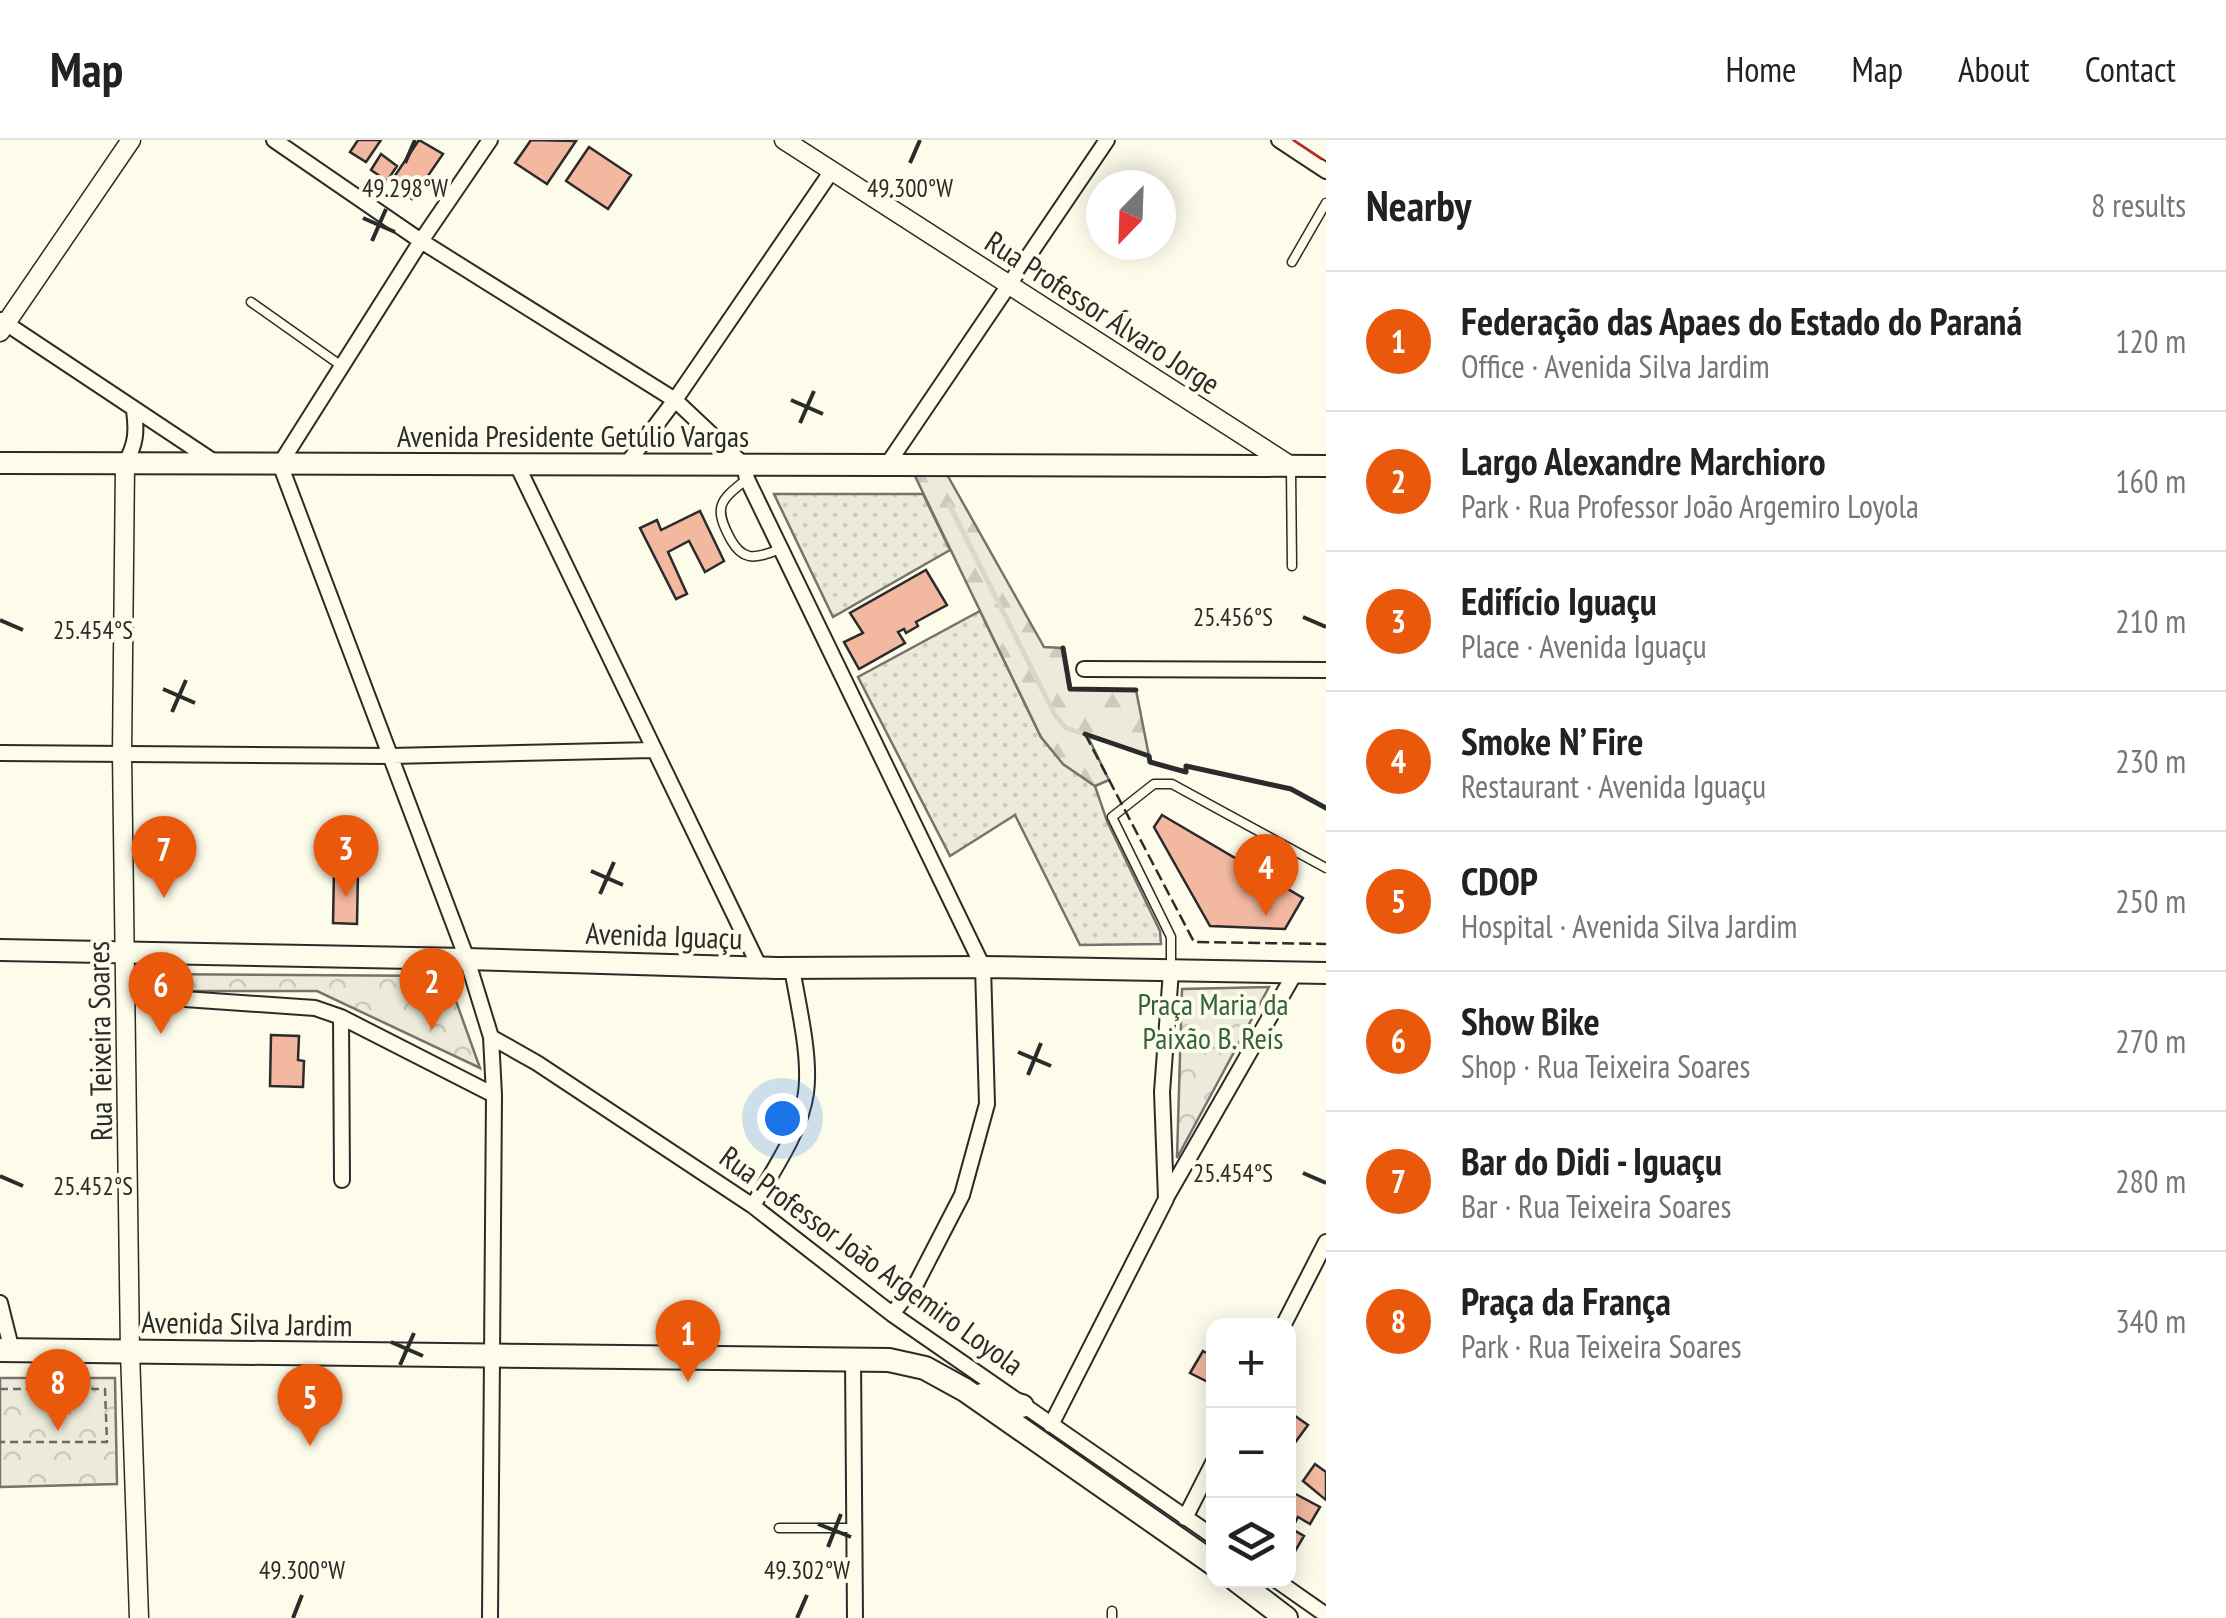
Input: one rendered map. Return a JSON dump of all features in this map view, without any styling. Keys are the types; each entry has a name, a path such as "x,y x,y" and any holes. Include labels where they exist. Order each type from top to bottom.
{"main road":[{"name":"Avenida Presidente Getúlio Vargas","path":"0,464 626,465 745,472 886,465 1326,466"},
{"name":"Avenida Iguaçu","path":"0,950 467,958 760,968 1326,973"},
{"name":"Avenida Silva Jardim","path":"6,1350 853,1359"},
{"name":"Rua Professor João Argemiro Loyola","path":"853,1359 889,1360 925,1368 965,1390 1206,1558"},
{"path":"965,1390 1022,1406"},
{"path":"1251,1588 1286,1618"}],"street":[{"path":"131,140 2,325 217,464"},
{"path":"274,140 422,240 675,400 745,472 983,968 987,1104 962,1196 916,1284 892,1314"},
{"path":"490,140 280,464 467,958 491,1037 494,1095 490,1618"},
{"name":"Rua Professor Álvaro Jorge","path":"784,140 1291,466"},
{"path":"886,465 1107,140"},
{"path":"1279,140 1326,172"},
{"path":"626,465 831,172"},
{"path":"125,464 137,432 134,410"},
{"name":"Rua Teixeira Soares","path":"125,464 122,754 130,1352 138,1618"},
{"path":"518,464 760,968"},
{"path":"1084,669 1326,670"},
{"path":"0,753 391,756 653,750"},
{"path":"753,1206 792,1137 806,1092 803,1035 792,968"},
{"path":"1166,1199 1162,1092 1171,970"},
{"path":"1051,1425 1166,1199 1295,973"},
{"path":"126,995 316,1008 494,1095"},
{"path":"341,1017 342,1180"},
{"name":"Rua Professor João Argemiro Loyola","path":"491,1037 753,1206 892,1314 1206,1532"},
{"path":"1287,1318 1326,1242"},
{"path":"0,1303 6,1350"},
{"path":"853,1359 856,1618"},
{"path":"1185,1518 1206,1477"},
{"path":"1287,1588 1326,1616"}],"lane":[{"path":"1292,262 1326,203"},
{"path":"250,302 343,367"},
{"path":"1291,466 1292,566"},
{"path":"745,472 722,502 720,520 735,548 743,554 751,557 781,549"},
{"path":"1171,970 1172,937 1112,817 1154,784 1172,784 1326,868"},
{"path":"778,1528 854,1528"}],"path":[{"path":"0,1389 105,1389 106,1442 0,1442"}],"green space":[{"path":"945,471 1044,647 1063,648 1071,688 1136,690 1149,756 1087,735 1109,780 1095,786 1063,764 1041,737 913,472"},
{"path":"774,494 923,494 950,550 833,617"},
{"path":"980,611 1041,737 1064,764 1095,786 1107,821 1160,931 1161,944 1080,945 1015,815 950,856 858,677"},
{"path":"141,974 447,976 480,1068 317,991 144,991"},
{"name":"Praça Maria da Paixão B. Reis","path":"1269,987 1177,1158 1182,989"},
{"path":"0,1378 115,1378 117,1484 0,1487"}],"building":[{"path":"358,140 381,140 366,162 350,152"},
{"path":"419,140 443,154 412,199 390,183"},
{"path":"531,140 576,141 547,184 515,163"},
{"path":"589,147 631,175 608,209 566,181"},
{"path":"381,154 397,166 387,181 371,170"},
{"path":"700,511 724,561 705,572 689,541 668,552 687,594 676,599 640,528 657,520 661,530"},
{"path":"926,570 947,605 916,622 918,626 906,633 904,629 898,632 905,643 859,669 844,642 863,633 850,613"},
{"path":"1162,815 1303,898 1285,929 1210,926 1154,827"},
{"path":"334,870 358,871 357,924 333,923"},
{"path":"271,1035 299,1036 298,1060 304,1061 303,1087 270,1086"},
{"path":"1203,1351 1206,1353 1206,1381 1190,1373"},
{"path":"1296,1417 1308,1425 1296,1441"},
{"path":"1315,1464 1326,1472 1326,1500 1303,1481"},
{"path":"1296,1494 1320,1507 1310,1524 1298,1517 1296,1521"},
{"path":"1296,1531 1304,1536 1296,1550"}],"waterway":[{"path":"949,504 1055,715 1066,728 1102,740"}],"fence":[{"path":"1085,734 1194,942 1326,944"}],"wall":[{"path":"1063,648 1070,689 1136,690"},
{"path":"1085,734 1149,756 1150,762 1186,772 1186,766 1291,789 1326,808"}],"power":[{"path":"1293,140 1326,162"}],"place":[{"name":"Edifício Iguaçu","path":"346,897"},
{"name":"Bar do Didi - Iguaçu","path":"164,898"},
{"name":"Smoke N’ Fire","path":"1266,916"},
{"name":"Largo Alexandre Marchioro","path":"432,1030"},
{"name":"Show Bike","path":"161,1034"},
{"name":"Federação das Apaes do Estado do Paraná","path":"688,1382"},
{"name":"Praça da França","path":"58,1431"},
{"name":"CDOP","path":"310,1446"}]}
